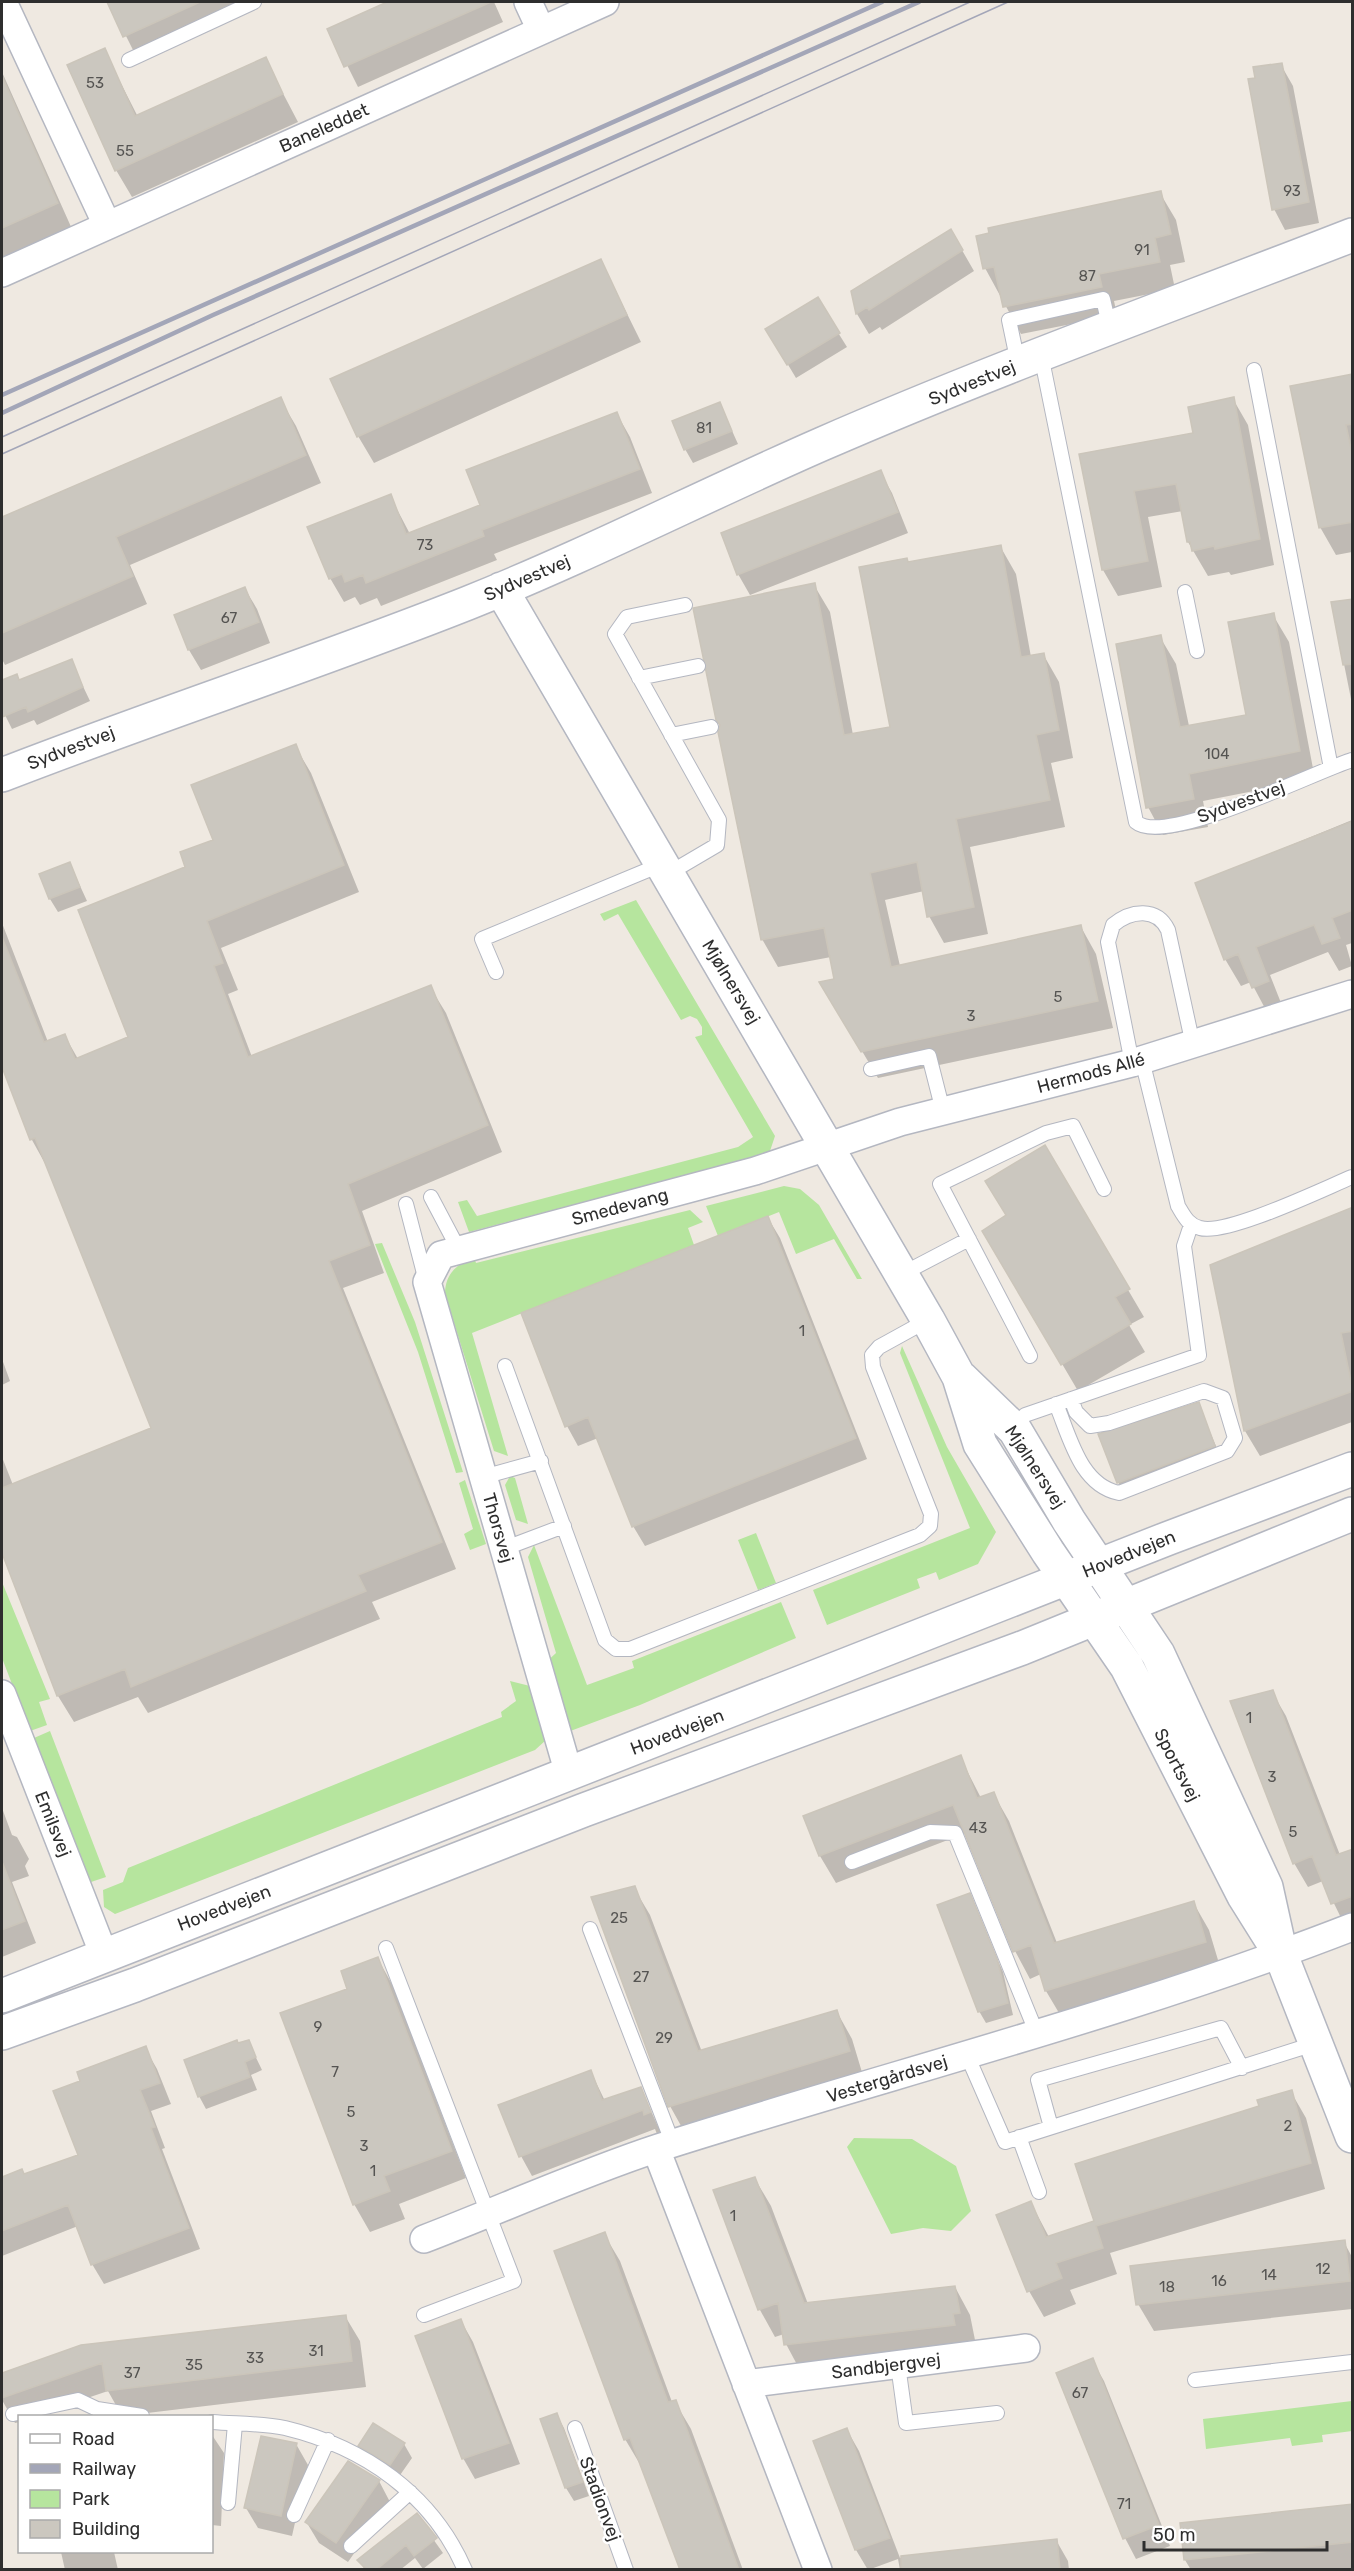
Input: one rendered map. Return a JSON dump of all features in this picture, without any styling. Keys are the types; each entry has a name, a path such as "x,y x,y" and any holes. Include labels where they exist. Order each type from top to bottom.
{"street":[{"path":"3,2 108,225"},
{"path":"528,2 541,30"},
{"name":"Baneleddet","path":"2,273 605,2"},
{"name":"Sydvestvej","path":"2,775 127,726 342,653 501,589 819,445 1030,360 1353,235"},
{"name":"Mjølnersvej","path":"501,589 663,870 828,1145 928,1320 959,1377 980,1444 1067,1579"},
{"name":"Hermods Allé","path":"828,1145 943,1111 1137,1062 1353,994"},
{"name":"Smedevang","path":"427,1282 441,1255 755,1171 828,1145"},
{"name":"Thorsvej","path":"427,1282 569,1774"},
{"name":"Mjølnersvej","path":"959,1377 1015,1430 1099,1567"},
{"name":"Hovedvejen","path":"2,1995 1353,1469"},
{"path":"2,2033 1094,1618 1353,1514"},
{"name":"Sportsvej","path":"1099,1567 1158,1654 1266,1887 1281,1955 1353,2136"},
{"name":"Sportsvej","path":"1067,1579 1128,1667 1244,1896 1281,1955"},
{"name":"Emilsvej","path":"2,1694 104,1955"},
{"name":"Vestergårdsvej","path":"424,2239 664,2146 1037,2034 1281,1955 1353,1927"},
{"path":"664,2146 746,2384 818,2570"},
{"name":"Sandbjergvej","path":"746,2384 1026,2348"}],"lane":[{"path":"129,60 254,2"},
{"path":"1030,360 1009,320 1103,299 1110,329"},
{"name":"Sydvestvej","path":"1030,360 1136,822 1140,826 1153,828 1208,817 1353,760"},
{"path":"1254,370 1331,768"},
{"path":"1185,592 1197,651"},
{"path":"496,972 482,939 663,870 717,845 719,820 615,634 627,617 686,605"},
{"path":"639,678 698,666"},
{"path":"671,735 711,727"},
{"path":"1192,1045 1168,930 1159,916 1150,913 1130,915 1113,925 1108,942 1137,1062 1178,1206 1191,1225 1214,1230 1226,1228 1353,1177"},
{"path":"871,1069 929,1056 943,1111"},
{"path":"1030,1356 940,1184 1046,1133 1073,1126 1104,1189"},
{"path":"430,1197 459,1250"},
{"path":"406,1204 427,1282"},
{"path":"1015,1430 1025,1415 1199,1355 1184,1246 1191,1225"},
{"path":"902,1274 969,1239"},
{"path":"505,1366 605,1640 616,1649 630,1649 920,1535 930,1526 930,1514 873,1367 872,1355 879,1347 928,1320"},
{"path":"1056,1404 1083,1468 1103,1490 1119,1493 1227,1451 1235,1438 1223,1398 1204,1391 1109,1423 1090,1426 1076,1412 1071,1399"},
{"path":"483,1477 541,1461"},
{"path":"504,1549 564,1526"},
{"path":"852,1862 930,1832 955,1833 1037,2034"},
{"path":"590,1929 664,2146"},
{"path":"386,1948 514,2281 424,2315"},
{"path":"1051,2127 1038,2080 1221,2028 1242,2068"},
{"path":"967,2055 1005,2142 1317,2043"},
{"path":"1019,2138 1039,2192"},
{"path":"1196,2380 1353,2362"},
{"path":"898,2365 906,2423 997,2413"},
{"path":"14,2414 78,2400 97,2409 136,2415"},
{"path":"213,2422 282,2428 328,2440 374,2465 420,2499 452,2541 465,2570"},
{"path":"228,2503 235,2424"},
{"name":"Stadionvej","path":"575,2428 626,2570"},
{"path":"294,2515 328,2440"},
{"path":"351,2546 410,2492"}],"green space":[{"path":"636,900 775,1136 769,1154 469,1232 458,1202 467,1200 477,1216 738,1147 753,1137 695,1037 702,1035 702,1027 697,1019 690,1016 681,1020 618,914 604,921 600,914"},
{"path":"784,1186 800,1189 819,1205 862,1279 857,1279 834,1239 796,1254 779,1212 718,1236 706,1206"},
{"path":"690,1210 703,1222 688,1228 694,1245 472,1333 508,1456 494,1451 445,1294 447,1281 453,1271 474,1257 476,1263"},
{"path":"382,1243 415,1322 463,1472 456,1473 418,1352 375,1244"},
{"path":"902,1346 947,1447 996,1532 978,1564 939,1580 936,1572 917,1579 920,1588 827,1625 813,1590 970,1528 900,1353"},
{"path":"510,1476 515,1478 528,1524 516,1520 505,1485"},
{"path":"465,1480 486,1544 470,1550 464,1534 473,1529 459,1483"},
{"path":"756,1533 776,1583 758,1590 738,1540"},
{"path":"534,1545 587,1685 634,1668 632,1661 781,1602 796,1638 640,1705 565,1733 544,1664 556,1653 528,1557"},
{"path":"2,1582 50,1699 39,1702 47,1725 30,1731 2,1658"},
{"path":"510,1681 530,1686 546,1740 535,1750 115,1914 104,1907 103,1890 123,1882 128,1868 502,1717 501,1712 516,1701"},
{"path":"50,1731 106,1877 91,1882 34,1738"},
{"path":"854,2138 912,2139 956,2166 971,2211 951,2231 923,2228 891,2234 847,2147"},
{"path":"1352,2401 1352,2431 1322,2435 1323,2442 1292,2446 1290,2438 1206,2449 1203,2419"}],"building":[{"path":"107,2 200,2 123,37"},
{"path":"387,2 491,2 344,67 327,29"},
{"path":"105,48 135,116 266,57 283,94 115,171 67,65"},
{"path":"1282,63 1309,202 1272,210 1248,79 1255,78 1253,67"},
{"path":"2,76 58,203 2,228"},
{"path":"1161,191 1171,234 1155,238 1160,262 1099,274 1102,287 1003,307 994,267 983,269 976,236 989,233 988,228"},
{"path":"951,229 963,250 869,310 867,307 856,314 851,291"},
{"path":"601,259 627,315 357,437 330,379"},
{"path":"818,297 840,333 787,365 765,329"},
{"path":"1353,374 1353,424 1346,425 1353,458 1353,522 1319,528 1290,386"},
{"path":"281,397 306,455 116,537 133,576 2,633 2,517"},
{"path":"1234,397 1260,539 1215,549 1214,546 1192,551 1190,542 1187,542 1176,484 1134,491 1148,561 1102,570 1079,454 1193,433 1188,407"},
{"path":"720,402 732,431 684,450 672,421"},
{"path":"617,412 640,469 482,530 484,536 366,583 363,575 345,582 342,574 329,579 307,527 391,494 406,534 480,505 466,470"},
{"path":"881,470 898,512 737,575 721,533"},
{"path":"1001,545 1021,657 1044,653 1059,730 1036,735 1050,800 956,819 974,907 927,917 917,862 870,873 891,967 1081,925 1098,1001 861,1052 819,982 834,979 824,928 761,940 718,732 720,725 716,720 693,608 815,583 844,735 890,727 859,567 907,558 908,562"},
{"path":"245,587 259,622 188,650 174,615"},
{"path":"1353,599 1353,664 1343,665 1331,602"},
{"path":"1274,613 1300,751 1189,774 1194,799 1146,808 1116,644 1161,635 1180,727 1246,715 1228,622"},
{"path":"72,659 83,687 28,712 26,707 2,717 2,680 17,674 19,680"},
{"path":"296,744 344,865 207,921 223,963 214,966 248,1057 431,985 488,1125 348,1184 370,1245 329,1261 442,1542 358,1575 366,1591 131,1687 125,1669 57,1696 2,1553 2,1488 151,1428 35,1138 30,1140 2,1067 2,937 44,1042 65,1034 75,1059 128,1037 78,910 185,867 180,852 213,840 191,785"},
{"path":"1353,821 1353,910 1332,918 1340,938 1322,944 1314,925 1256,947 1269,981 1252,988 1238,954 1224,960 1195,883"},
{"path":"70,862 80,887 49,899 39,874"},
{"path":"1045,1145 1130,1289 1115,1297 1131,1324 1061,1365 982,1231 1006,1215 985,1181"},
{"path":"1353,1207 1353,1331 1341,1333 1353,1391 1244,1431 1210,1265"},
{"path":"768,1216 856,1438 632,1527 588,1417 565,1427 521,1313"},
{"path":"1199,1402 1215,1446 1117,1483 1098,1434"},
{"path":"1273,1690 1336,1855 1353,1849 1353,1896 1331,1904 1312,1856 1293,1864 1230,1701"},
{"path":"961,1755 977,1798 994,1792 1054,1943 1194,1901 1206,1942 1045,1991 1031,1945 1013,1952 953,1805 819,1856 803,1816"},
{"path":"2,1865 25,1921 2,1930"},
{"path":"635,1886 698,2051 837,2010 850,2051 668,2107 591,1897"},
{"path":"970,1893 997,1959 1008,2003 978,2012 937,1905"},
{"path":"378,1957 452,2151 384,2176 390,2191 353,2205 280,2013 347,1989 341,1971"},
{"path":"237,2040 238,2043 249,2040 256,2057 245,2062 250,2077 198,2097 184,2060"},
{"path":"146,2046 160,2083 140,2090 155,2127 151,2128 189,2228 91,2265 68,2205 2,2231 2,2177 22,2169 24,2174 78,2155 53,2091 80,2081 77,2072"},
{"path":"591,2070 602,2100 641,2087 651,2112 644,2115 643,2110 519,2157 498,2105"},
{"path":"1292,2090 1311,2163 1096,2226 1103,2248 1056,2263 1062,2278 1027,2292 996,2215 1031,2201 1046,2237 1094,2221 1075,2164 1259,2106 1257,2100"},
{"path":"755,2177 804,2303 955,2286 960,2313 953,2314 955,2325 784,2345 778,2303 758,2310 713,2190"},
{"path":"605,2232 668,2402 676,2400 739,2570 680,2570 630,2438 624,2440 554,2251"},
{"path":"1345,2240 1350,2281 1136,2305 1130,2266"},
{"path":"346,2315 352,2361 106,2391 102,2363 2,2398 2,2373 81,2345"},
{"path":"461,2319 509,2443 462,2459 415,2336"},
{"path":"1093,2358 1159,2525 1123,2539 1056,2373"},
{"path":"557,2413 583,2482 565,2488 540,2419"},
{"path":"373,2423 405,2443 390,2465 358,2446"},
{"path":"847,2428 890,2538 855,2550 813,2441"},
{"path":"261,2436 297,2443 281,2516 244,2508"},
{"path":"348,2461 380,2480 336,2543 305,2522"},
{"path":"1353,2504 1353,2542 1184,2560 1180,2523"},
{"path":"417,2513 437,2538 414,2556 406,2545 376,2570 367,2570 357,2560"},
{"path":"1057,2539 1060,2570 901,2570 901,2556"}],"tram line":[{"path":"2,437 970,2"},
{"path":"2,454 1008,2"}],"railway":[{"path":"2,395 882,2"},
{"path":"2,413 213,315 919,2"}]}
